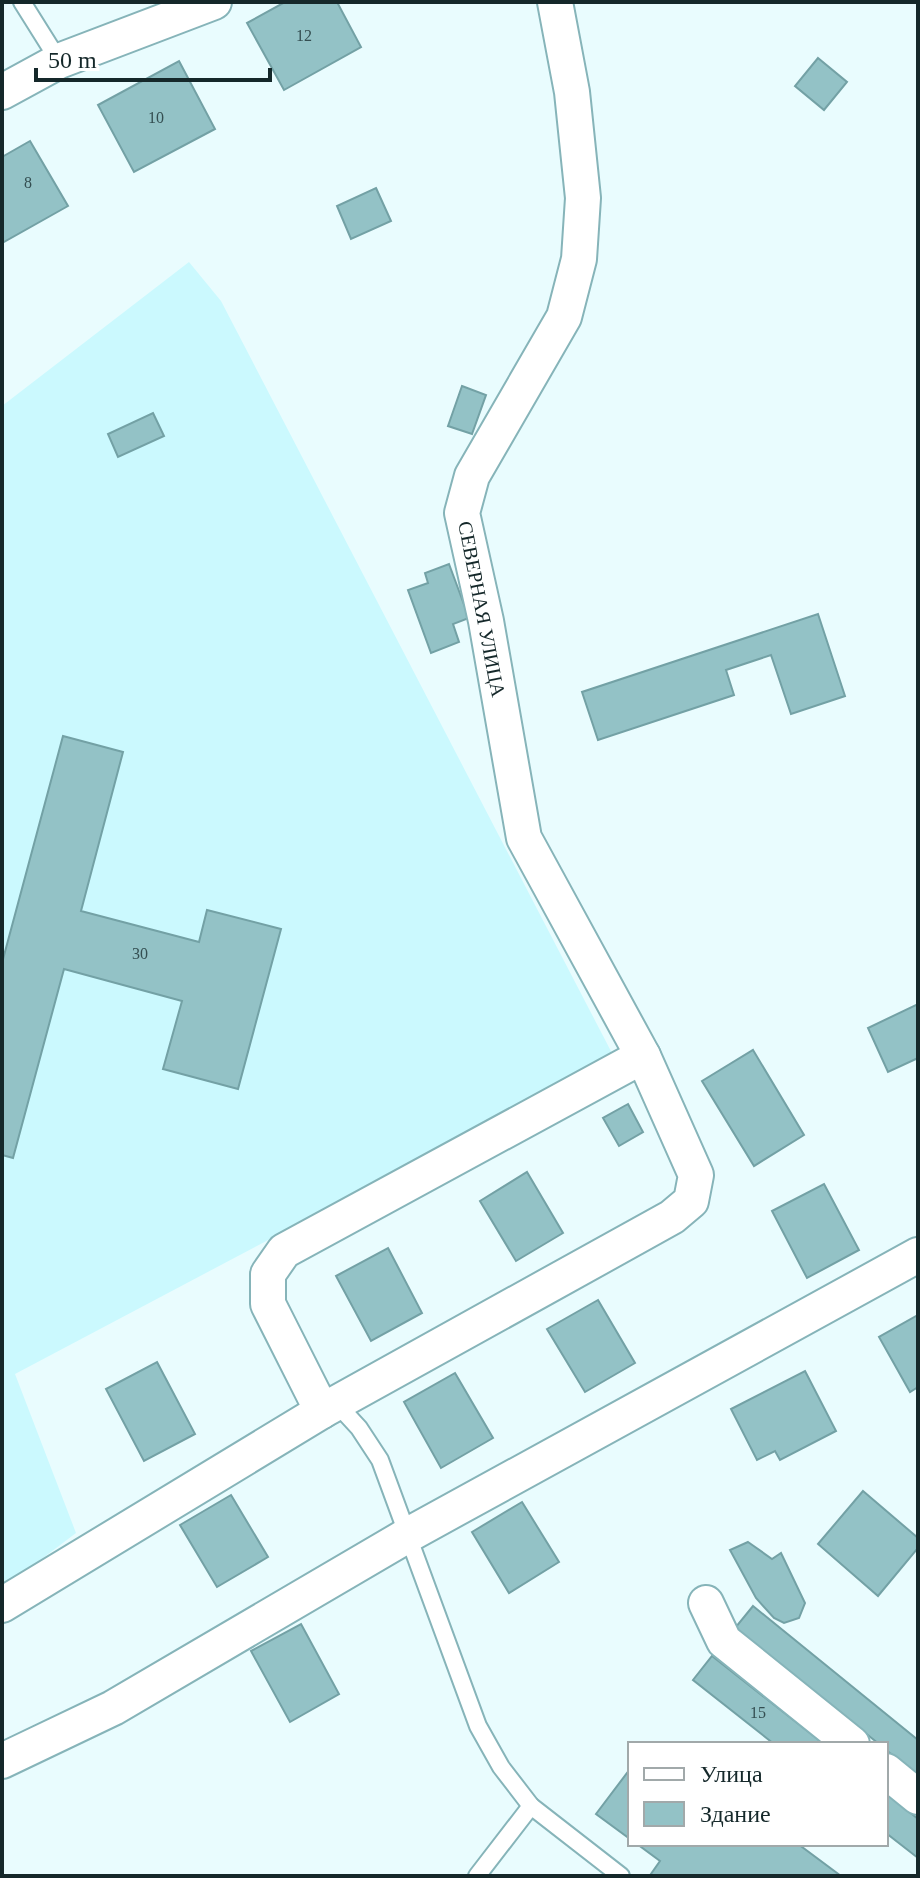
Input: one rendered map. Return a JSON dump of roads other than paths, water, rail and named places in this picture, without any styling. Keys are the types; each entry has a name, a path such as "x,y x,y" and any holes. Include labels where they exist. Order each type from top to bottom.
{"street":[{"path":"2,92 59,61 214,2"},
{"name":"СЕВЕРНАЯ УЛИЦА","path":"329,1407 672,1217 691,1201 696,1175 643,1056 524,838 486,621 462,513 472,476 564,317 579,259 583,198 572,92 555,2"},
{"path":"2,1605 329,1407 268,1304 268,1274 284,1251 643,1056"},
{"path":"2,1761 113,1708 408,1535 918,1255"},
{"path":"706,1603 724,1641 850,1742"},
{"path":"888,1773 918,1797"}],"lane":[{"path":"22,2 59,61"},
{"path":"329,1407 359,1428 380,1460 478,1726 501,1767 531,1806 621,1876"},
{"path":"477,1876 531,1806"}]}
